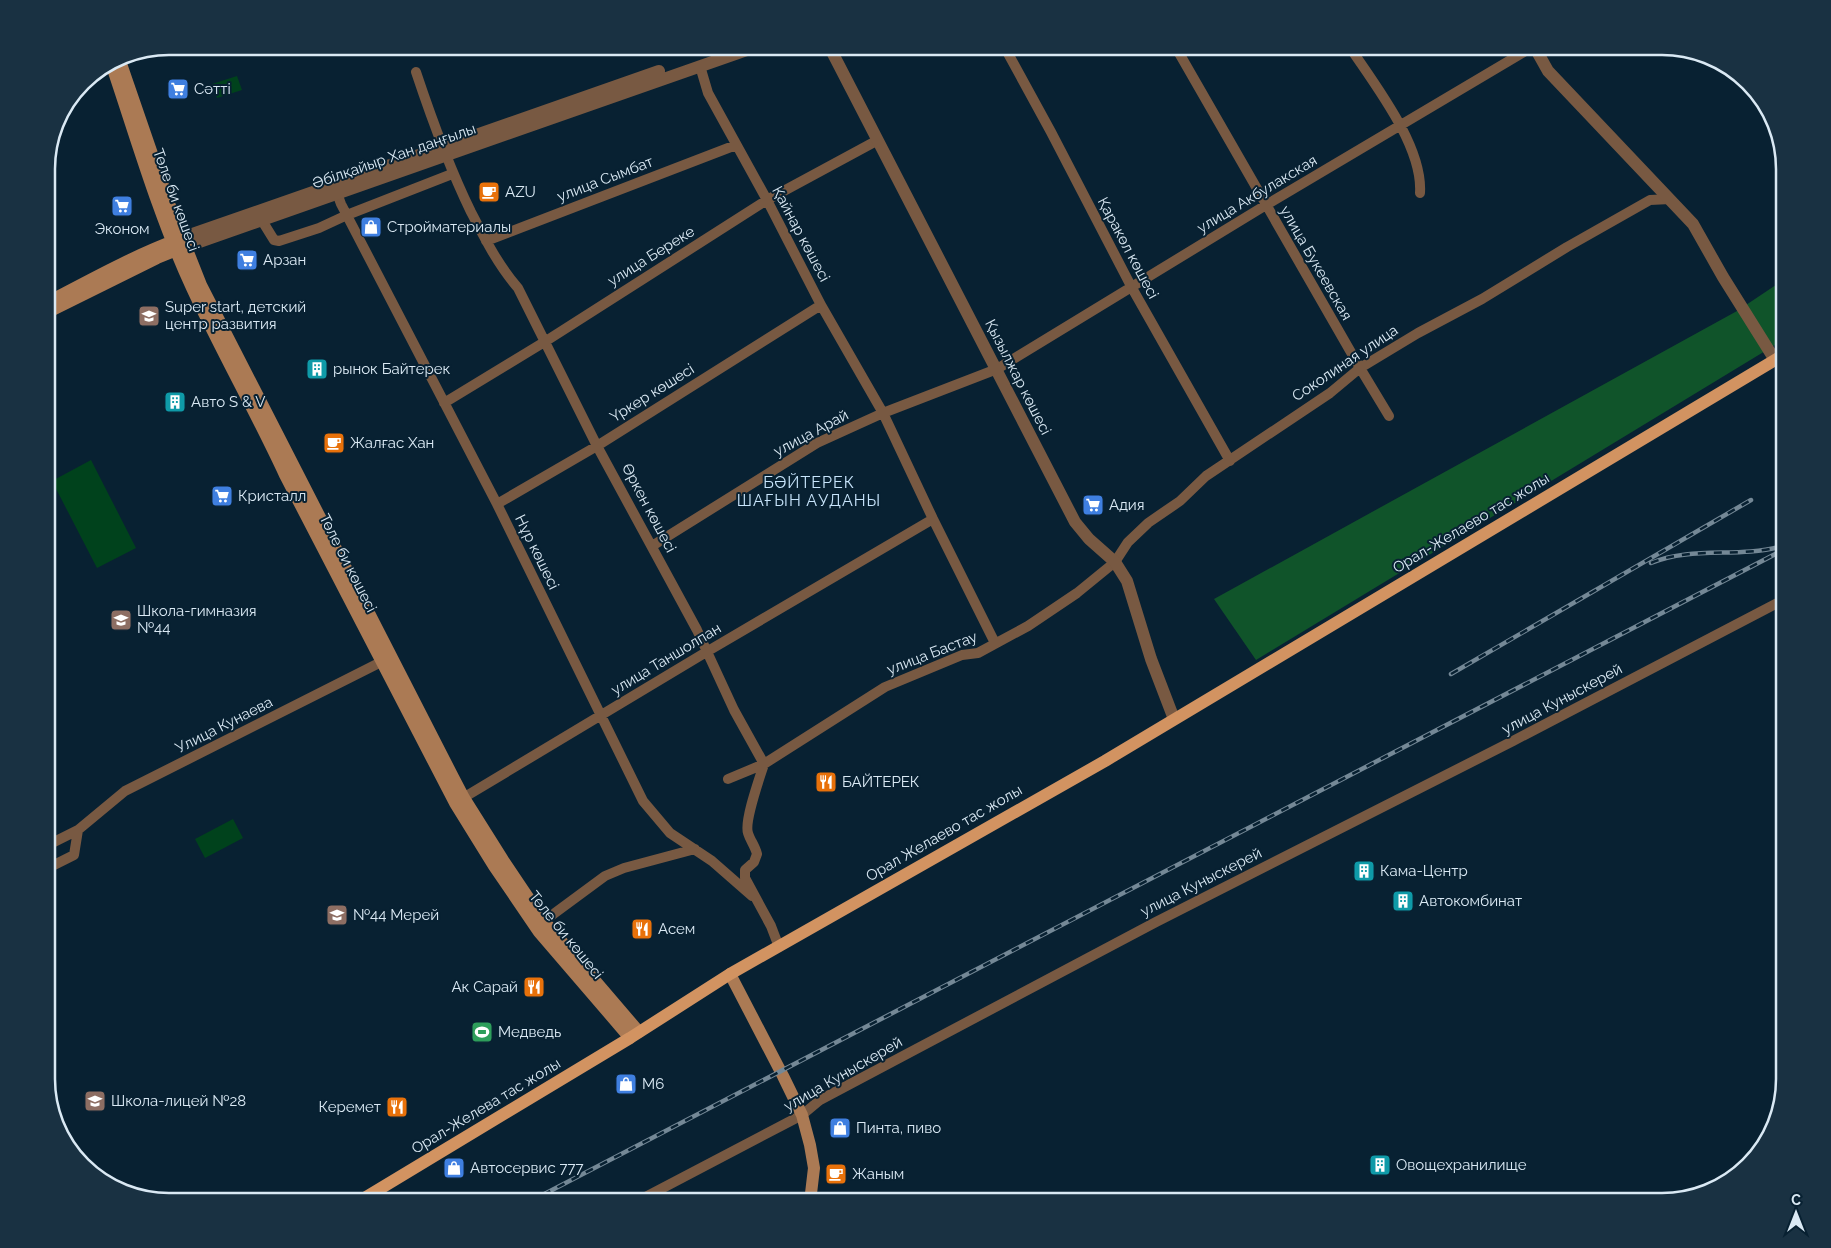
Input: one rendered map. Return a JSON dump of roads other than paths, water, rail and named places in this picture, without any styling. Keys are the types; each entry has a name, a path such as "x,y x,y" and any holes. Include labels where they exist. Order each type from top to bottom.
{"main road":[{"name":"Төле би көшесі","path":"121,66 192,288 459,800 494,866 539,932 634,1035"},
{"name":"Төле би көшесі","path":"113,69 179,244"},
{"name":"Әбілқайыр Хан даңғылы","path":"55,298 102,274 179,244"},
{"name":"Әбілқайыр Хан даңғылы","path":"55,309 157,258 179,244"},
{"name":"Орал-Желаево тас жолы","path":"1174,719 1776,359"},
{"name":"Орал Желаево тас жолы","path":"730,974 1105,761 1174,719"},
{"name":"Төле би көшесі","path":"459,800 544,921 634,1035"},
{"path":"634,1035 730,974 802,1116 814,1168 811,1193"},
{"name":"Орал-Желева тас жолы","path":"373,1193 634,1035"}],"street":[{"name":"Әбілқайыр Хан даңғылы","path":"179,244 260,219 442,145 707,55"},
{"name":"Әбілқайыр Хан даңғылы","path":"442,145 732,55"},
{"name":"Қызылжар көшесі","path":"835,55 1074,522 1089,539 1115,562 1127,581 1151,658 1174,719"},
{"name":"Қаракөл көшесі","path":"1009,55 1132,288 1230,461"},
{"name":"улица Букеевская","path":"1179,55 1360,368 1390,416"},
{"path":"1355,55 1401,124 1412,151 1421,185 1420,193"},
{"name":"улица Акбулакская","path":"997,370 1266,205 1519,55"},
{"path":"1539,55 1548,71 1693,224 1723,277 1776,351"},
{"name":"Қайнар көшесі","path":"700,66 708,93 768,200 821,305 882,413 995,643"},
{"name":"Өркен көшесі","path":"416,72 452,174 486,241 518,288 597,446 708,651 734,710 764,764"},
{"name":"улица Береке","path":"444,403 546,341 768,200 878,140"},
{"name":"улица Сымбат","path":"486,241 736,146"},
{"path":"260,219 274,240 279,241 319,228 347,215 452,174"},
{"name":"Әбілқайыр Хан даңғылы","path":"179,244 339,187"},
{"name":"Нұр көшесі","path":"339,187 347,215 497,504 643,801 670,833 695,849 759,902"},
{"name":"Соколиная улица","path":"1115,562 1128,542 1148,522 1180,501 1206,476 1330,392 1360,368 1418,333 1482,300 1650,200 1670,199"},
{"name":"Үркер көшесі","path":"497,504 597,446 821,305"},
{"name":"улица Арай","path":"652,546 817,443 882,413 997,370"},
{"name":"улица Таншолпан","path":"459,800 933,519"},
{"name":"улица Бастау","path":"728,780 764,764 885,687 962,655 978,652 1028,626 1077,593 1115,562"},
{"name":"улица Куныскерей","path":"653,1193 802,1116 820,1100 1156,922 1504,746 1776,604"},
{"name":"Улица Кунаева","path":"55,842 78,830 125,791 386,660"},
{"path":"764,764 748,817 747,832 757,854 754,862 745,870 745,878 771,926 779,947"},
{"path":"55,864 74,855 78,830"},
{"path":"544,921 605,876 624,868 695,849"}],"railway":[{"path":"1451,674 1751,500"},
{"path":"1651,563 1666,558 1698,553 1747,552 1776,548"},
{"path":"546,1193 1776,554"}],"place":[{"name":"Cәтті","path":"178,89"},
{"name":"AZU","path":"489,192"},
{"name":"Эконом","path":"122,206"},
{"name":"Стройматериалы","path":"371,227"},
{"name":"Арзан","path":"247,260"},
{"name":"Super start, детский центр развития","path":"149,316"},
{"name":"рынок Байтерек","path":"317,369"},
{"name":"Авто S & V","path":"175,402"},
{"name":"Жалғас Хан","path":"334,443"},
{"name":"Кристалл","path":"222,496"},
{"name":"Адия","path":"1093,505"},
{"name":"Школа-гимназия №44","path":"121,620"},
{"name":"БАЙТЕРЕК","path":"826,782"},
{"name":"Кама-Центр","path":"1364,871"},
{"name":"Автокомбинат","path":"1403,901"},
{"name":"№44 Мерей","path":"337,915"},
{"name":"Асем","path":"642,929"},
{"name":"Ак Сарай","path":"534,987"},
{"name":"Медведь","path":"482,1032"},
{"name":"М6","path":"626,1084"},
{"name":"Школа-лицей №28","path":"95,1101"},
{"name":"Керемет","path":"397,1107"},
{"name":"Пинта, пиво","path":"840,1128"},
{"name":"Овощехранилище","path":"1380,1165"},
{"name":"Автосервис 777","path":"454,1168"},
{"name":"Жаным","path":"836,1174"}],"district":[{"name":"БӘЙТЕРЕК ШАҒЫН АУДАНЫ","path":"809,491"}]}
